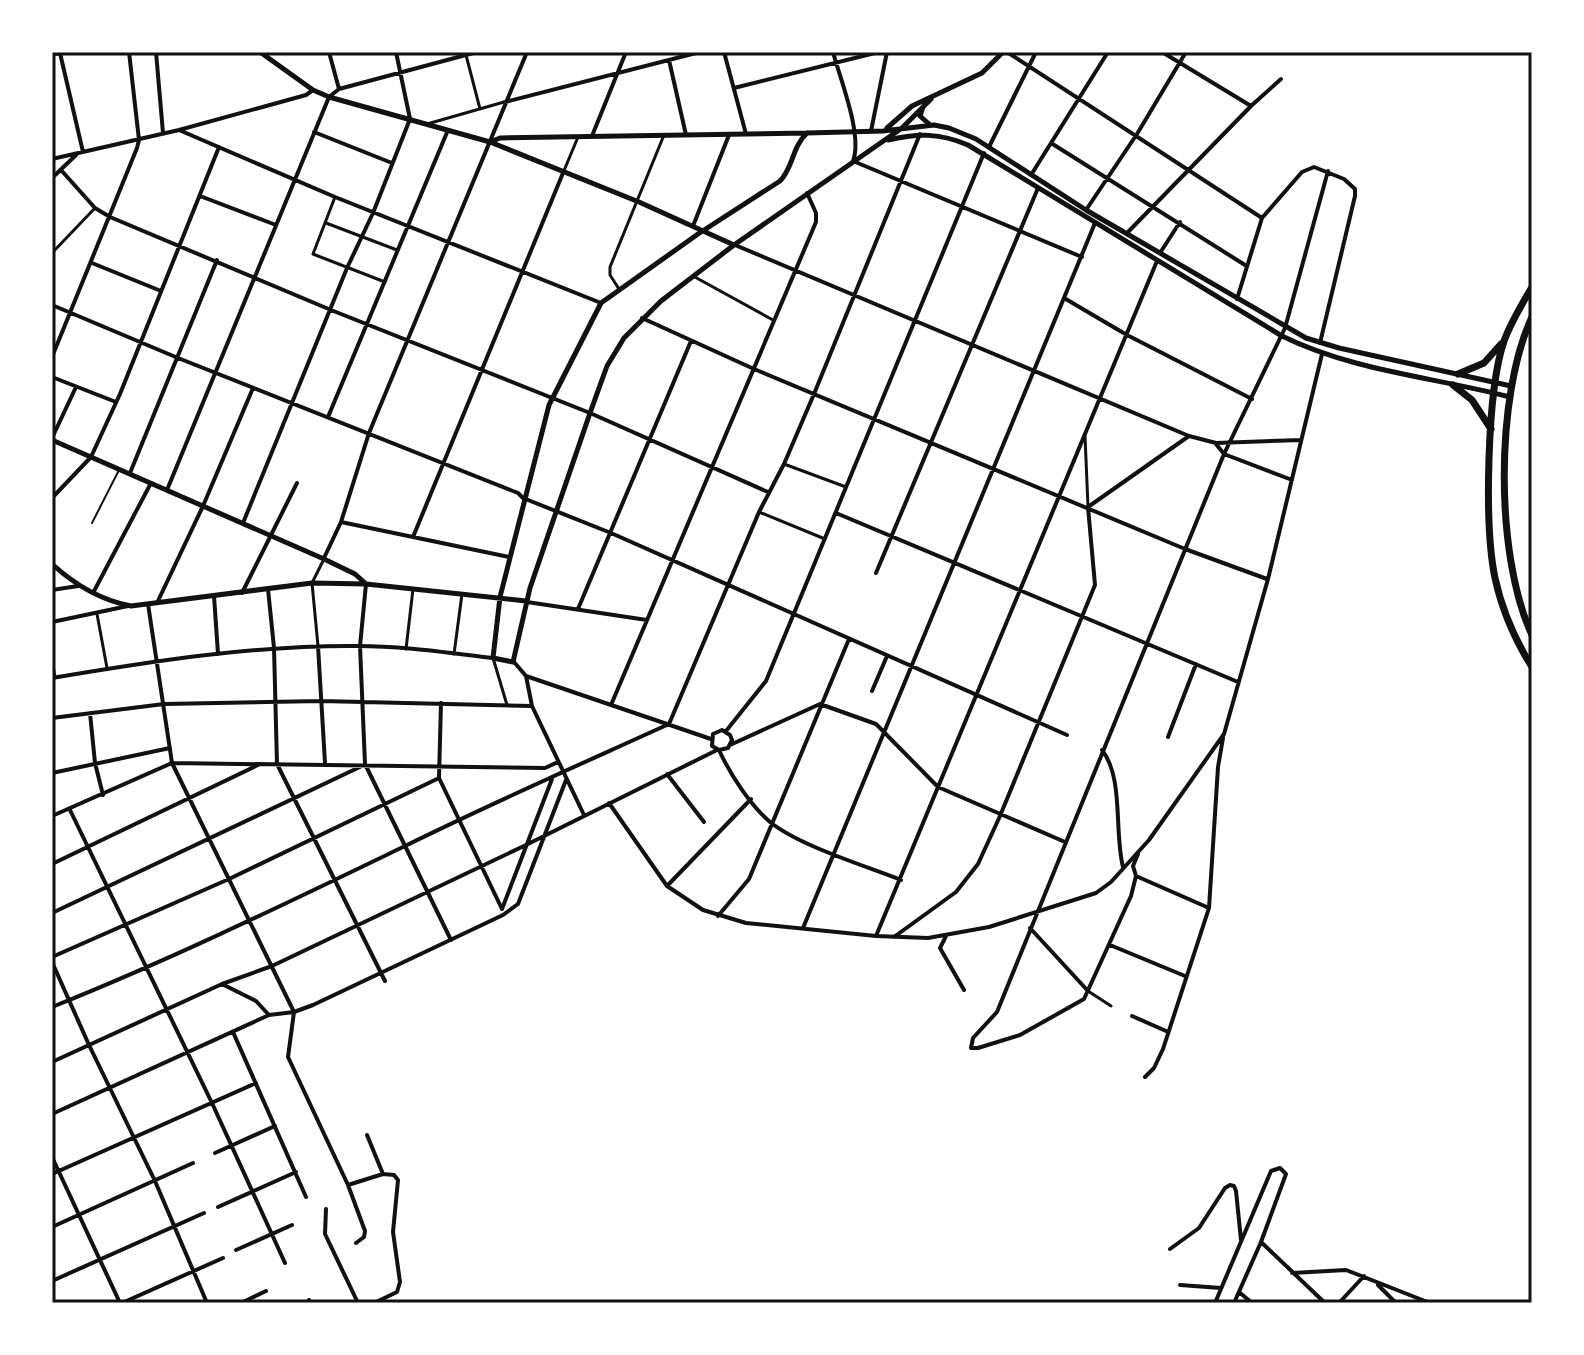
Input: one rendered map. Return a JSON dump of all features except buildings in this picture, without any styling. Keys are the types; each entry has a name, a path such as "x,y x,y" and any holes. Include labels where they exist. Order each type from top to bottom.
{"main road":[{"path":"1458,374 1484,363 1505,339 1532,287"},
{"path":"1532,317 1516,361 1511,386 1506,488 1509,551 1518,596 1532,635"},
{"path":"1505,339 1496,381 1492,431 1490,531 1495,578 1509,624 1532,667"},
{"path":"1453,385 1478,407 1492,431"}],"street":[{"path":"52,54 77,52"},
{"path":"52,357 139,140 129,52"},
{"path":"156,52 163,133"},
{"path":"260,52 313,90 329,97 490,142 639,202 795,271 1189,436 1216,443 1301,440"},
{"path":"329,52 339,89"},
{"path":"243,524 410,119 396,52"},
{"path":"167,490 329,97 339,89 477,52"},
{"path":"325,763 312,583 341,522 369,433 527,52"},
{"path":"592,136 626,52"},
{"path":"425,124 700,52"},
{"path":"724,52 746,134"},
{"path":"833,52 854,132 856,146 853,161"},
{"path":"734,88 879,52"},
{"path":"871,131 887,52"},
{"path":"883,131 894,125 912,106 982,73 1005,52 1137,134 1262,218"},
{"path":"989,147 1036,52"},
{"path":"1031,175 1108,52"},
{"path":"1162,52 1251,106"},
{"path":"1086,210 1137,134 1186,52"},
{"path":"60,53 80,152"},
{"path":"466,54 480,109"},
{"path":"669,60 686,135"},
{"path":"1127,233 1281,79"},
{"path":"52,159 179,130 306,95 313,90"},
{"path":"513,662 526,601 590,413 607,366 624,338 642,318 693,276 902,128 931,99"},
{"path":"923,107 922,119 963,133 989,147 1086,210 1285,328 1320,343 1511,386"},
{"path":"490,142 500,138 883,131 934,125"},
{"path":"179,130 373,213 601,303"},
{"path":"328,417 448,130"},
{"path":"314,132 392,163"},
{"path":"507,705 493,658 500,597 509,557 552,397 601,303 780,181 796,147 807,133"},
{"path":"882,142 920,134 943,135 984,153 1282,336 1322,354 1376,369 1510,397"},
{"path":"52,1007 335,881 669,724 759,512 814,394 920,134"},
{"path":"619,289 609,271 664,135"},
{"path":"693,226 729,135"},
{"path":"413,537 578,137"},
{"path":"1051,143 1246,266"},
{"path":"52,498 91,457 219,147"},
{"path":"52,178 80,152"},
{"path":"726,731 766,681 984,153"},
{"path":"853,161 1082,257"},
{"path":"1237,299 1262,218 1302,172 1314,167 1344,179 1355,189 1320,343"},
{"path":"61,170 95,208 110,217 331,310 552,397 768,492"},
{"path":"1139,851 1133,866 1136,876 1131,896 1084,999 1020,1035 971,1048 976,1033 997,1012 1229,442 1282,336 1328,171"},
{"path":"876,573 1038,187"},
{"path":"611,705 818,218 807,193"},
{"path":"200,196 276,225"},
{"path":"335,197 313,254 385,282"},
{"path":"52,253 95,208"},
{"path":"1160,253 1180,222"},
{"path":"326,223 398,251"},
{"path":"803,928 1095,223"},
{"path":"130,473 217,260"},
{"path":"876,936 1157,261"},
{"path":"92,263 161,291"},
{"path":"693,276 773,320"},
{"path":"1064,298 1127,335 1252,399"},
{"path":"52,305 611,533 1067,735"},
{"path":"642,318 754,369 1060,497 1185,549 1268,579"},
{"path":"578,609 691,341"},
{"path":"1145,1077 1154,1068 1209,908 1218,767 1224,734 1268,579 1322,354"},
{"path":"52,377 116,402"},
{"path":"76,387 52,439 324,559 355,574 366,584"},
{"path":"157,603 203,506 253,388"},
{"path":"894,937 944,903 978,864 1095,585 1085,436"},
{"path":"1088,507 1189,436"},
{"path":"1216,443 1224,454 1292,480"},
{"path":"784,464 846,487"},
{"path":"93,593 151,483"},
{"path":"242,593 297,483"},
{"path":"759,512 825,539"},
{"path":"836,513 1238,682"},
{"path":"341,522 509,557"},
{"path":"52,564 78,586 131,606"},
{"path":"52,622 131,606 312,583 366,584 500,597 647,620"},
{"path":"366,584 360,646 365,764 451,940"},
{"path":"52,590 78,586"},
{"path":"406,649 413,588"},
{"path":"268,589 274,648 277,764 385,981"},
{"path":"454,654 462,594"},
{"path":"214,596 218,654"},
{"path":"148,604 172,763 294,1012 288,1057 348,1185 365,1231 364,1237 356,1243"},
{"path":"97,614 107,668"},
{"path":"718,916 749,879 849,639"},
{"path":"52,660 53,677 157,659 318,646 406,649 513,662 526,676 711,739 771,823 835,855 901,880"},
{"path":"872,691 887,656"},
{"path":"1168,737 1196,664"},
{"path":"526,676 532,706 584,815"},
{"path":"52,718 164,704 321,701 532,706"},
{"path":"441,703 439,778 502,912"},
{"path":"52,1062 222,984 272,966 667,774 820,704 876,724 938,787 1065,842"},
{"path":"90,713 95,763 103,795"},
{"path":"711,739 716,731 726,731"},
{"path":"726,731 732,740 730,745"},
{"path":"609,803 667,886 690,903 718,916 746,923 876,936 946,936 1090,896 1111,882 1139,851 1224,734"},
{"path":"52,773 170,748"},
{"path":"1102,750 1110,760 1114,778 1123,867"},
{"path":"52,816 172,763 545,768 558,762"},
{"path":"52,864 262,763"},
{"path":"52,913 365,764"},
{"path":"667,774 704,822"},
{"path":"502,912 552,777"},
{"path":"207,1303 155,1181 52,960 439,778"},
{"path":"52,1114 269,1015 294,1012 381,973 518,904 566,780"},
{"path":"667,886 751,799"},
{"path":"70,810 212,1103 285,1263"},
{"path":"1136,876 1209,908"},
{"path":"1030,928 1088,991 1111,1006"},
{"path":"946,936 940,948 964,990"},
{"path":"1110,945 1185,976"},
{"path":"222,984 256,1001 269,1015"},
{"path":"1132,1016 1166,1031"},
{"path":"233,1032 306,1197"},
{"path":"52,1174 256,1083"},
{"path":"215,1153 275,1126"},
{"path":"367,1135 383,1174"},
{"path":"52,1157 121,1303 223,1258"},
{"path":"52,1227 193,1163"},
{"path":"1215,1303 1271,1171 1280,1168 1286,1174 1234,1303"},
{"path":"218,1207 296,1172"},
{"path":"348,1185 383,1174 397,1178 393,1238 400,1282 397,1292 374,1303"},
{"path":"1170,1249 1199,1228 1230,1185 1236,1191 1242,1243"},
{"path":"326,1209 323,1230 358,1303"},
{"path":"52,1281 204,1213"},
{"path":"236,1250 292,1225"},
{"path":"1261,1242 1325,1303"},
{"path":"1292,1273 1346,1270 1430,1303"},
{"path":"1339,1303 1364,1276"},
{"path":"1377,1283 1396,1303"},
{"path":"1180,1285 1222,1288"},
{"path":"241,1303 266,1291"},
{"path":"1239,1292 1252,1303"},
{"path":"1404,1303 1409,1295"}],"lane":[{"path":"92,523 120,469"}]}
